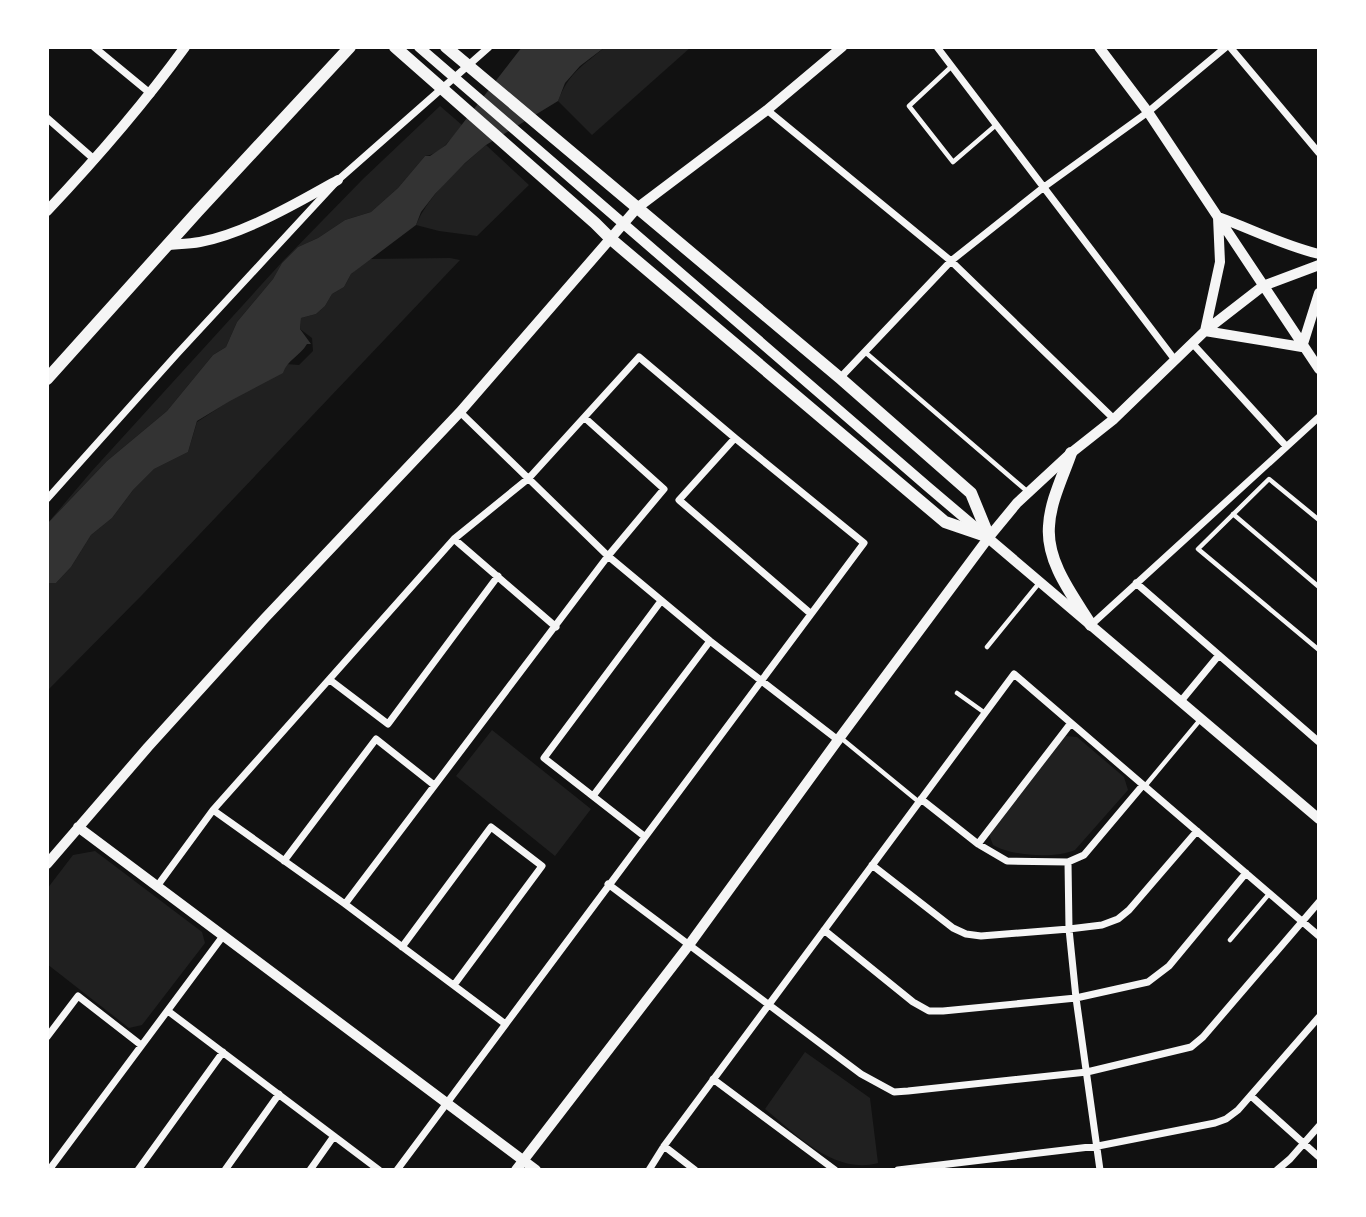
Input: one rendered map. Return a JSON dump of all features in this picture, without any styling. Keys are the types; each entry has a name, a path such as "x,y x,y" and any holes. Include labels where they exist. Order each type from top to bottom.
{"main road":[{"path":"47,379 350,47"},
{"path":"446,47 840,378 971,493 989,537"},
{"path":"397,49 595,222 612,240 945,522 989,537"},
{"path":"1071,453 1048,526 1049,542 1054,560 1091,625"}],"street":[{"path":"94,47 151,94"},
{"path":"47,211 151,94 185,47"},
{"path":"419,47 928,487 1319,820"},
{"path":"47,499 338,180 489,47"},
{"path":"47,864 265,618 460,412 637,208 767,110 842,47"},
{"path":"937,47 1175,360"},
{"path":"1099,47 1148,112 1319,369"},
{"path":"840,378 951,261 1044,187 1148,112 1228,47 1319,153"},
{"path":"767,110 951,261 1114,419"},
{"path":"47,118 95,160"},
{"path":"167,245 201,242 226,233 280,212 338,180"},
{"path":"1218,216 1296,248 1319,254"},
{"path":"1205,331 1220,262 1218,216"},
{"path":"520,1165 689,944 989,537 1028,492 1114,419 1205,331 1263,286 1319,265"},
{"path":"1302,346 1319,293"},
{"path":"1205,331 1302,346"},
{"path":"1192,343 1286,446"},
{"path":"158,885 213,810 454,539 529,478 639,357 864,542 397,1170"},
{"path":"460,412 608,556 710,641 839,739"},
{"path":"1091,625 1319,417"},
{"path":"345,904 608,556 664,489 585,418"},
{"path":"735,438 679,500 810,613"},
{"path":"454,539 556,627"},
{"path":"330,680 388,724 498,576"},
{"path":"1136,583 1319,742"},
{"path":"644,836 544,758 661,600"},
{"path":"593,796 710,641"},
{"path":"1181,701 1219,655"},
{"path":"649,1170 713,1079 1014,674 1319,936"},
{"path":"978,844 1071,723"},
{"path":"284,861 376,739 434,785"},
{"path":"920,801 978,844 1007,861 1068,862 1084,855 1144,786"},
{"path":"213,810 345,904 504,1023"},
{"path":"78,827 446,1101 520,1165 536,1170"},
{"path":"402,947 491,827 542,866 454,985"},
{"path":"872,865 953,928 966,934 981,936 1069,929 1102,925 1118,919 1129,910 1197,831"},
{"path":"1068,862 1069,929 1076,998 1100,1170"},
{"path":"824,930 913,1002 929,1011 1076,998 1148,982 1156,977 1246,873"},
{"path":"608,884 861,1074 894,1092 1087,1072 1191,1046 1203,1037 1319,902"},
{"path":"49,1170 223,936"},
{"path":"47,1037 78,996 141,1045"},
{"path":"168,1011 379,1170"},
{"path":"898,1170 1098,1146 1215,1123 1226,1119 1251,1096 1319,1017"},
{"path":"138,1170 223,1052"},
{"path":"713,1079 835,1170"},
{"path":"225,1170 279,1094"},
{"path":"1251,1096 1319,1157"},
{"path":"1277,1170 1319,1126"},
{"path":"310,1170 334,1136"},
{"path":"664,1146 695,1170"}],"lane":[{"path":"952,66 909,106 953,162 996,125"},
{"path":"865,352 1028,492"},
{"path":"1319,520 1269,478 1198,549 1319,650"},
{"path":"1233,514 1319,587"},
{"path":"987,647 1040,581"},
{"path":"957,693 985,713"},
{"path":"1144,786 1201,719"},
{"path":"839,739 920,801"},
{"path":"1230,940 1269,894"}],"shaded area":[{"path":"522,47 605,47 580,66 565,83 558,101 486,145 435,194 421,212 416,225 351,274 344,287 332,294 316,314 301,318 300,329 311,344 307,344 283,373 197,421 188,452 154,469 133,490 112,518 91,535 71,567 56,583 47,583 47,524 107,461 167,411 213,355 226,347 237,322 273,279 282,263 298,247 318,238 345,220 371,212 398,188 425,156 430,156 446,145"},
{"path":"605,47 691,47 592,135 558,101 572,76"},
{"path":"440,106 462,125 450,140 441,149 425,156 398,188 371,212 345,220 318,238 298,247 282,263 273,279 237,322 226,347 213,355 167,411 107,461 47,524 283,261 363,179"},
{"path":"486,145 529,185 477,236 416,225 437,192"},
{"path":"368,259 460,260 142,595 47,691 47,583 56,583 71,567 91,535 112,518 133,490 154,469 188,452 197,422 286,364 299,365 313,351 312,338 300,329 301,318 316,314 332,294 344,287 351,274"},
{"path":"492,730 591,809 555,856 456,776"},
{"path":"1064,736 1077,737 1124,777 1128,790 1075,850 1056,855 1033,855 1011,852 993,845 989,834"},
{"path":"95,851 202,932 205,943 142,1025 129,1028 47,964 47,889 73,855"},
{"path":"805,1052 870,1098 878,1163 862,1165 831,1158 803,1140 765,1109"}]}
